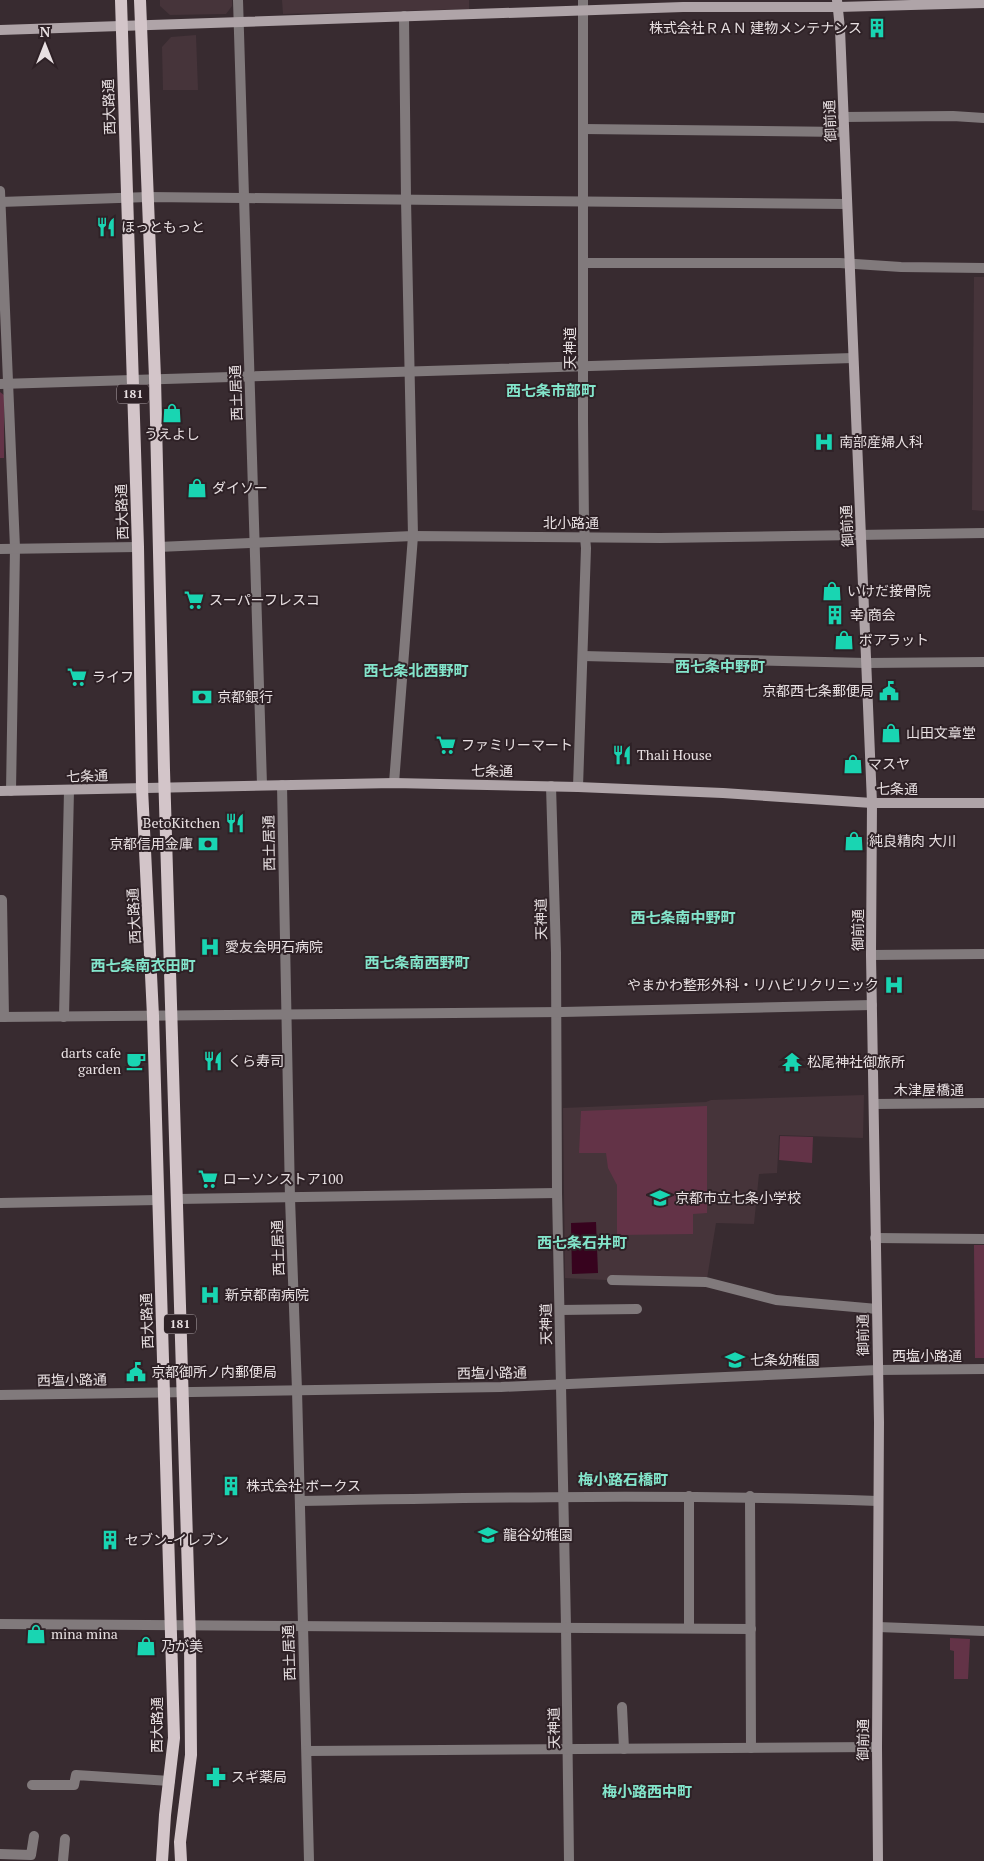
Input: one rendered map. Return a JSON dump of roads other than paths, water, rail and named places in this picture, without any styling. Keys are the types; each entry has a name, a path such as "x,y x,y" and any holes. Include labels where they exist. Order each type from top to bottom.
{"main road":[{"name":"西大路通","path":"121,0 138,547 142,788 153,1016 174,1738 170,1781 164,1815 162,1861"},
{"name":"181","path":"140,0 156,378 164,787 189,1625 191,1755 180,1842 181,1861"}],"street":[{"name":"西土居通","path":"238,0 262,785"},
{"path":"0,30 404,16 583,5 984,3"},
{"name":"御前通","path":"837,4 850,264 872,803 871,955 878,1370 876,1747 878,1861"},
{"name":"天神道","path":"578,787 586,548 582,129 583,5"},
{"path":"394,783 413,536 404,16"},
{"path":"843,117 953,116 984,118"},
{"path":"582,129 844,132"},
{"path":"0,191 4,384 15,548 11,790"},
{"path":"0,202 148,197 847,204"},
{"path":"583,263 850,264 984,268"},
{"path":"4,384 853,358"},
{"name":"北小路通","path":"158,547 413,536 660,538 984,534"},
{"path":"0,549 138,547"},
{"path":"583,656 866,663 984,662"},
{"name":"七条通","path":"0,791 394,783 552,786 723,793 872,803 984,803"},
{"name":"西土居通","path":"282,785 290,1198 309,1861"},
{"name":"天神道","path":"552,786 569,1861"},
{"path":"64,1018 69,790"},
{"path":"0,900 2,900 2,1018 557,1012 872,1005"},
{"path":"871,955 984,954"},
{"name":"木津屋橋通","path":"874,1104 984,1103"},
{"path":"177,1200 557,1193"},
{"path":"0,1203 158,1200"},
{"path":"875,1238 984,1239"},
{"path":"612,1280 706,1282 776,1300 876,1309"},
{"path":"560,1310 637,1309"},
{"name":"西塩小路通","path":"0,1395 562,1385 629,1380 878,1370 984,1369"},
{"path":"300,1501 563,1496 750,1496 878,1501"},
{"path":"689,1496 689,1627"},
{"path":"750,1496 751,1748"},
{"path":"0,1624 689,1627 751,1629"},
{"path":"878,1627 984,1631"},
{"path":"622,1707 624,1749"},
{"path":"307,1751 876,1747"},
{"path":"32,1785 74,1785 76,1775 170,1781"},
{"path":"0,1854 31,1855 34,1836"},
{"path":"63,1861 65,1839"}],"place":[{"name":"株式会社ＲＡＮ 建物メンテナンス","path":"877,28"},
{"name":"ほっともっと","path":"106,227"},
{"name":"うえよし","path":"172,413"},
{"name":"南部産婦人科","path":"824,442"},
{"name":"ダイソー","path":"197,488"},
{"name":"いけだ接骨院","path":"832,591"},
{"name":"スーパーフレスコ","path":"194,600"},
{"name":"幸 商会","path":"835,615"},
{"name":"ボアラット","path":"844,640"},
{"name":"ライフ","path":"77,677"},
{"name":"京都西七条郵便局","path":"889,691"},
{"name":"京都銀行","path":"202,697"},
{"name":"山田文章堂","path":"891,733"},
{"name":"ファミリーマート","path":"446,745"},
{"name":"Thali House","path":"622,755"},
{"name":"マスヤ","path":"853,764"},
{"name":"BetoKitchen","path":"235,823"},
{"name":"純良精肉 大川","path":"854,841"},
{"name":"京都信用金庫","path":"208,844"},
{"name":"愛友会明石病院","path":"210,947"},
{"name":"やまかわ整形外科・リハビリクリニック","path":"894,985"},
{"name":"darts cafe garden","path":"136,1061"},
{"name":"くら寿司","path":"213,1061"},
{"name":"松尾神社御旅所","path":"792,1062"},
{"name":"ローソンストア100","path":"208,1179"},
{"name":"京都市立七条小学校","path":"660,1198"},
{"name":"新京都南病院","path":"210,1295"},
{"name":"七条幼稚園","path":"735,1360"},
{"name":"京都御所ノ内郵便局","path":"136,1372"},
{"name":"株式会社 ボークス","path":"231,1486"},
{"name":"龍谷幼稚園","path":"488,1535"},
{"name":"セブン-イレブン","path":"110,1540"},
{"name":"mina mina","path":"36,1634"},
{"name":"乃が美","path":"146,1646"},
{"name":"スギ薬局","path":"216,1777"}],"district":[{"name":"西七条市部町","path":"551,391"},
{"name":"西七条中野町","path":"720,667"},
{"name":"西七条北西野町","path":"416,671"},
{"name":"西七条南中野町","path":"683,918"},
{"name":"西七条南西野町","path":"417,963"},
{"name":"西七条南衣田町","path":"143,966"},
{"name":"西七条石井町","path":"582,1243"},
{"name":"梅小路石橋町","path":"623,1480"},
{"name":"梅小路西中町","path":"647,1792"}]}
